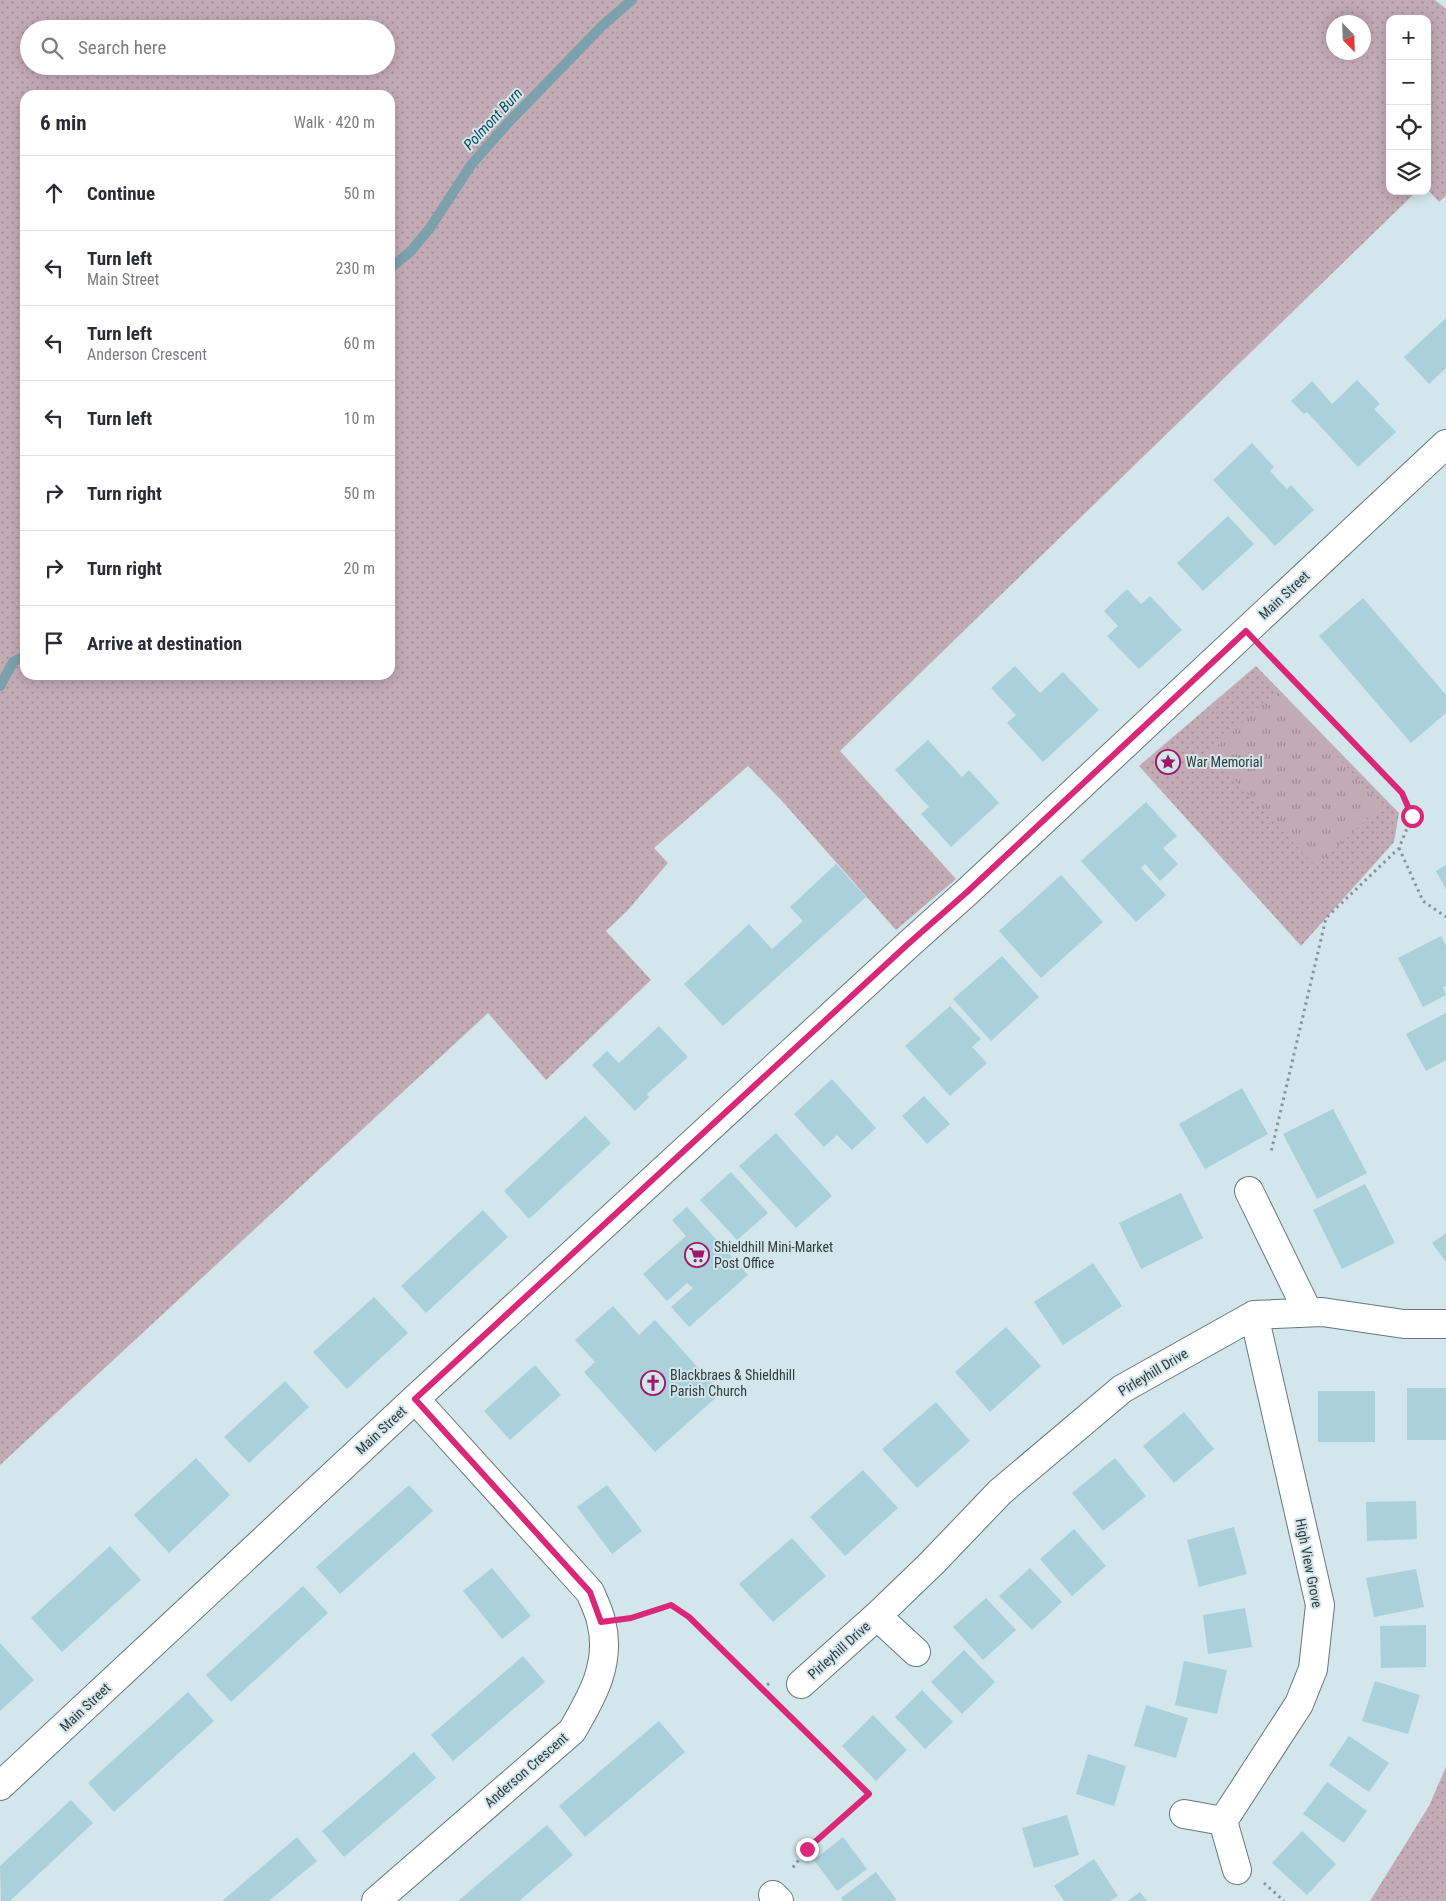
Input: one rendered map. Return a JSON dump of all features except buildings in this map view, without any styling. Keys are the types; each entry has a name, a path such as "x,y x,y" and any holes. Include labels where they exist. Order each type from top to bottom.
{"street":[{"name":"Main Street","path":"0,1786 415,1399 908,944 974,886 1446,444"},
{"path":"1250,1191 1308,1312"},
{"name":"Pirleyhill Drive","path":"801,1684 878,1616 1000,1492 1122,1389 1254,1314 1322,1312 1404,1324 1446,1324"},
{"name":"High View Grove","path":"1223,1821 1299,1704 1314,1669 1320,1605 1254,1314"},
{"name":"Anderson Crescent","path":"376,1901 572,1731 593,1695 604,1656 601,1622 590,1592 415,1399"},
{"name":"Pirleyhill Drive","path":"878,1616 916,1652"},
{"path":"1184,1814 1223,1821 1237,1870"}],"path":[{"path":"1246,631 1402,793 1412,816 1399,848 1326,918 1271,1152"},
{"path":"1399,848 1423,900 1446,917"},
{"path":"601,1622 631,1618 671,1605 689,1617 775,1702"},
{"path":"776,1898 807,1849 869,1794 782,1709"}],"green space":[{"path":"0,0 1435,0 1446,9 1446,196 1439,202 1431,193 1431,15 1386,15 1386,195 1413,195 840,751 956,879 896,930 782,801 748,766 654,848 668,863 628,910 606,931 651,980 546,1080 488,1013 0,1465"},
{"path":"1256,666 1399,813 1394,842 1301,946 1139,766"},
{"path":"1276,691 1382,805 1316,867 1209,753"},
{"path":"1446,1767 1446,1901 1370,1901 1429,1806"}],"waterway":[{"name":"Polmont Burn","path":"395,264 410,252 430,228 471,165 507,124 603,25 632,0"},
{"name":"Polmont Burn","path":"0,686 13,662 20,658"}],"place":[{"name":"War Memorial","path":"1168,762"},
{"name":"Shieldhill Mini-Market Post Office","path":"697,1255"},
{"name":"Blackbraes & Shieldhill Parish Church","path":"653,1383"}],"route":[{"path":"807,1849 869,1794 689,1617 671,1605 631,1618 601,1622 590,1592 415,1399 908,944 967,892 1246,631 1402,793 1412,816"}]}
